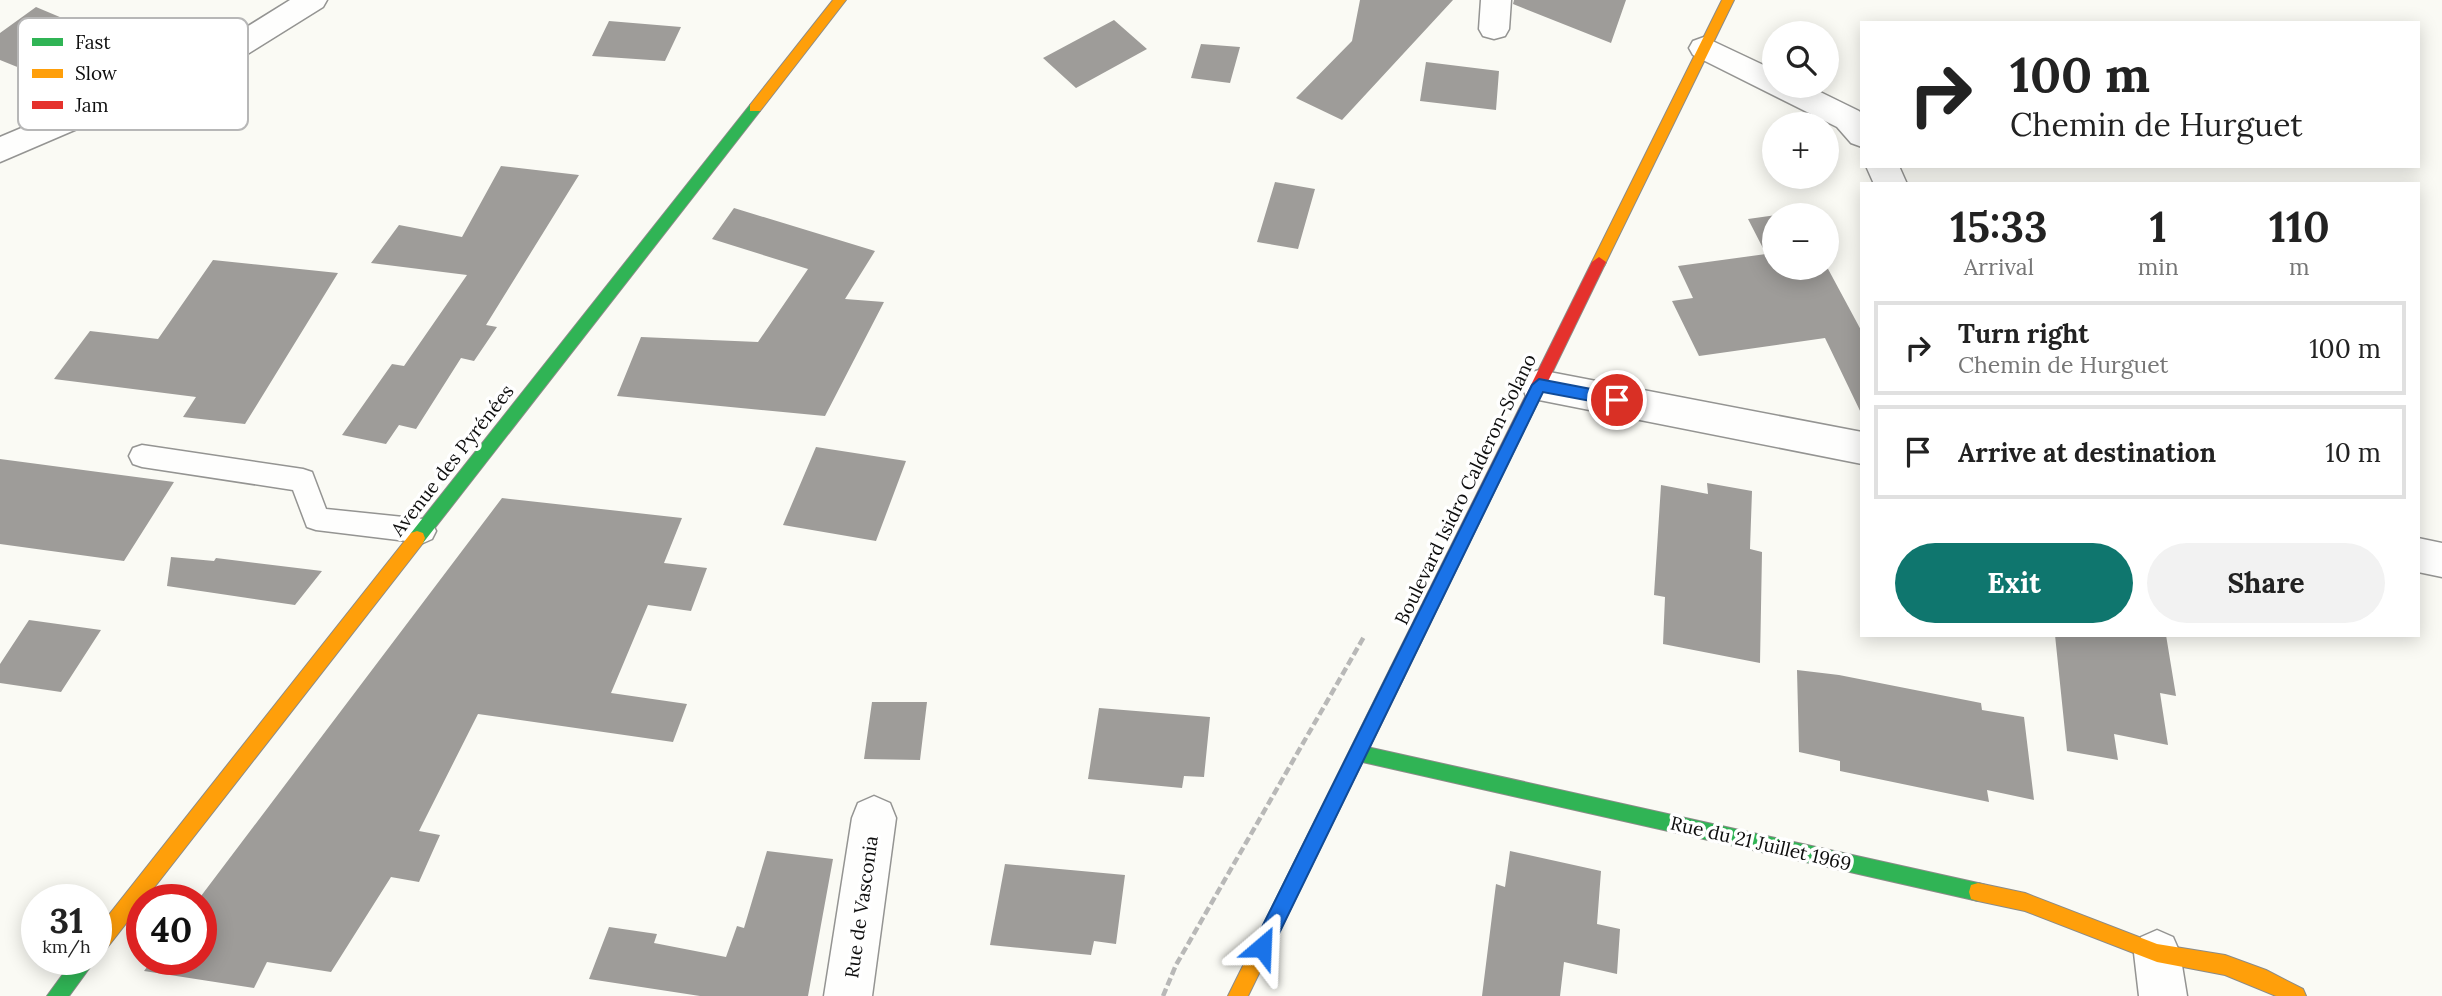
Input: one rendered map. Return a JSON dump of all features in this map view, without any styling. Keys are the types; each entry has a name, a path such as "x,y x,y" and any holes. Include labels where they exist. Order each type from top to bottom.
{"street":[{"path":"248,40 312,0"},
{"name":"Avenue des Pyrénées","path":"112,926 840,0"},
{"name":"Boulevard Isidro Calderon-Solano","path":"1238,996 1728,0"},
{"path":"1704,48 1762,76"},
{"path":"1805,98 1848,119 1860,133"},
{"path":"0,150 47,130"},
{"path":"1539,385 1860,448"},
{"path":"2420,555 2442,560"},
{"name":"Rue du 21 Juillet 1969","path":"1358,753 2025,902 2160,974 2225,965 2259,977 2296,996"},
{"name":"Rue de Vasconia","path":"848,996 874,818"},
{"path":"57,996 73,975"}],"lane":[{"path":"142,456 303,480 316,519 423,531"}],"building":[{"path":"1360,0 1453,0 1342,120 1296,98 1352,41"},
{"path":"1514,0 1626,0 1611,43 1513,4"},
{"path":"36,7 62,18 21,18"},
{"path":"18,20 18,67 0,60 0,33"},
{"path":"1114,20 1147,49 1076,88 1043,58"},
{"path":"609,21 681,27 665,61 592,56"},
{"path":"1201,44 1240,47 1230,83 1191,78"},
{"path":"1426,62 1499,71 1496,110 1420,101"},
{"path":"501,166 579,175 486,325 497,327 474,361 461,358 416,429 399,425 386,444 342,435 392,364 404,366 467,275 371,263 399,225 462,237"},
{"path":"1275,182 1315,189 1298,249 1257,242"},
{"path":"734,208 875,251 845,299 884,302 825,416 617,396 641,337 758,342 808,269 712,239"},
{"path":"1762,217 1762,246 1748,219"},
{"path":"1762,255 1762,280 1834,280 1860,328 1860,411 1825,338 1699,356 1672,301 1693,298 1678,266"},
{"path":"213,260 338,273 245,424 183,417 196,397 54,379 90,331 158,339"},
{"path":"816,447 906,461 876,541 783,525"},
{"path":"0,459 174,482 124,561 0,544"},
{"path":"1707,483 1752,491 1750,549 1762,552 1760,663 1663,644 1665,597 1654,595 1661,485 1708,494"},
{"path":"502,498 682,518 664,563 707,568 691,611 648,605 611,693 687,704 673,742 478,714 419,831 440,835 419,882 391,877 331,972 267,962 254,988 170,975 217,975 217,884 210,884"},
{"path":"171,557 214,561 216,558 322,571 295,605 167,586"},
{"path":"29,620 101,630 61,692 0,683 0,664"},
{"path":"2055,637 2166,637 2176,696 2160,693 2168,745 2114,734 2118,760 2067,751"},
{"path":"1797,670 1839,675 1981,703 1982,710 2024,717 2034,800 1987,790 1989,802 1840,771 1840,761 1799,752"},
{"path":"872,702 927,702 920,760 864,759"},
{"path":"1099,708 1210,717 1204,777 1184,776 1182,788 1088,779"},
{"path":"767,851 833,859 808,996 700,996 589,979 609,927 657,934 654,943 726,957 737,926 744,928"},
{"path":"1510,851 1601,871 1597,924 1620,929 1617,974 1564,962 1560,996 1482,996 1496,884 1505,887"},
{"path":"1005,864 1125,875 1116,944 1094,941 1091,955 990,945"}],"traffic: fast":[{"path":"417,538 755,108"},
{"path":"1358,753 1978,892"},
{"path":"57,996 73,975"}],"traffic: slow":[{"path":"755,108 840,0"},
{"path":"1599,262 1728,0"},
{"path":"112,926 417,538"},
{"path":"1238,996 1397,673"},
{"path":"1978,892 2025,902 2157,953 2225,965 2259,977 2296,996"}],"traffic: jam":[{"path":"1397,673 1599,262"}],"route":[{"path":"1262,947 1539,385 1617,400"}]}
